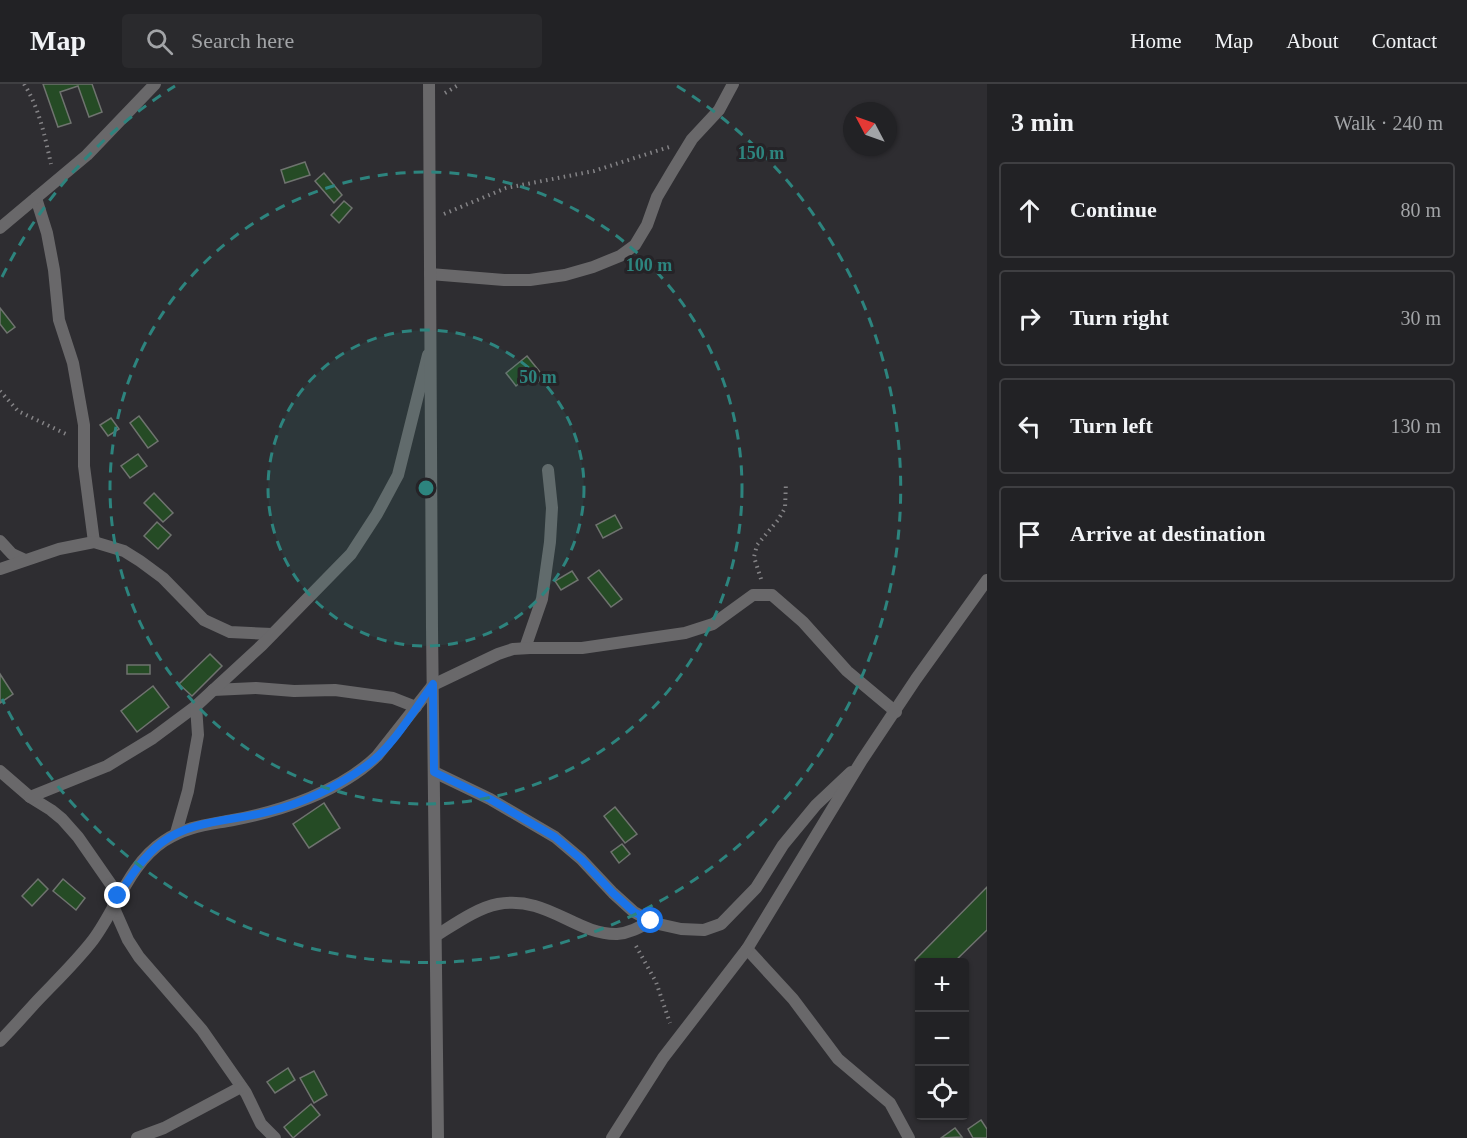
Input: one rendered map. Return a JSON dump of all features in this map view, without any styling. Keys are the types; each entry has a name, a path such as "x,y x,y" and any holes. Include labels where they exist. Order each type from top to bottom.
{"street":[{"path":"0,228 87,155 155,84"},
{"path":"429,84 438,1138"},
{"path":"430,274 530,280 565,275 620,256 634,245 647,225 657,197 692,139 719,110 733,84"},
{"path":"36,198 47,233 54,270 59,320 73,363 84,425 84,466 94,542"},
{"path":"0,216 24,208"},
{"path":"30,797 107,766 153,738 196,706 272,634 351,554 398,476 431,344"},
{"path":"525,648 542,599 550,542 552,508 548,470"},
{"path":"0,541 12,554 25,560"},
{"path":"0,569 59,549 94,542 124,551 140,561 163,578 204,620 230,632 272,634"},
{"path":"612,1138 663,1059 747,949 862,760 916,679 987,580"},
{"path":"0,1041 94,939 141,862 161,843 196,825 270,812 303,801 346,779 368,765 377,756 433,684 498,654 525,648 582,648 685,633 712,624 753,595 768,594 803,622 847,671 896,712"},
{"path":"213,690 256,688 294,691 335,690 393,698 416,707"},
{"path":"177,833 188,791 198,735 196,706"},
{"path":"434,772 490,799 555,837 581,859 634,912 651,921 681,929 704,930 721,924 756,888 783,845 816,805 862,760"},
{"path":"2,776 58,815 78,837 116,901 128,940 139,957 202,1030 242,1087 261,1125 275,1138"},
{"path":"437,935 497,904 519,903 546,908 598,931 615,934 627,932 651,921"},
{"path":"747,949 794,999 837,1059 890,1103 909,1138"},
{"path":"137,1138 164,1128 242,1087"}],"path":[{"path":"24,84 31,94 56,182"},
{"path":"430,219 506,188 594,171 692,139"},
{"path":"0,391 18,411 84,443"},
{"path":"768,594 754,557 757,545 785,508 786,482"},
{"path":"627,932 656,982 671,1026"}],"building":[{"path":"43,84 92,84 102,112 89,117 78,86 60,92 71,123 58,127"},
{"path":"305,162 310,175 285,183 281,170"},
{"path":"324,173 342,195 334,203 315,181"},
{"path":"344,201 352,208 339,223 331,215"},
{"path":"0,308 15,327 7,333 0,324"},
{"path":"527,356 544,377 536,384 529,375 516,386 506,373"},
{"path":"139,416 158,441 148,448 130,423"},
{"path":"111,418 119,429 108,436 100,425"},
{"path":"138,454 147,466 130,478 121,466"},
{"path":"154,493 173,513 163,522 144,503"},
{"path":"615,515 622,528 603,538 596,525"},
{"path":"157,522 171,535 158,549 144,536"},
{"path":"599,570 622,599 611,607 588,578"},
{"path":"572,571 578,580 561,590 555,581"},
{"path":"210,654 222,666 192,696 179,684"},
{"path":"127,665 150,665 150,674 127,674"},
{"path":"0,674 13,694 0,703"},
{"path":"153,686 169,707 137,732 121,711"},
{"path":"324,803 340,828 309,848 293,824"},
{"path":"615,807 637,834 625,843 604,816"},
{"path":"622,844 630,854 619,863 611,852"},
{"path":"38,879 48,889 32,906 22,896"},
{"path":"63,879 85,898 76,910 53,891"},
{"path":"987,887 987,930 958,958 917,958"},
{"path":"288,1068 295,1080 275,1093 267,1082"},
{"path":"314,1071 327,1095 314,1103 300,1078"},
{"path":"311,1104 320,1115 293,1138 284,1127"},
{"path":"981,1120 987,1129 987,1138 973,1138 968,1129"},
{"path":"955,1128 962,1137 941,1138"}],"route":[{"path":"118,896 141,862 161,843 177,833 196,825 270,812 303,801 368,765 391,741 433,684 434,772 490,799 555,837 581,859 634,912 651,921"}]}
